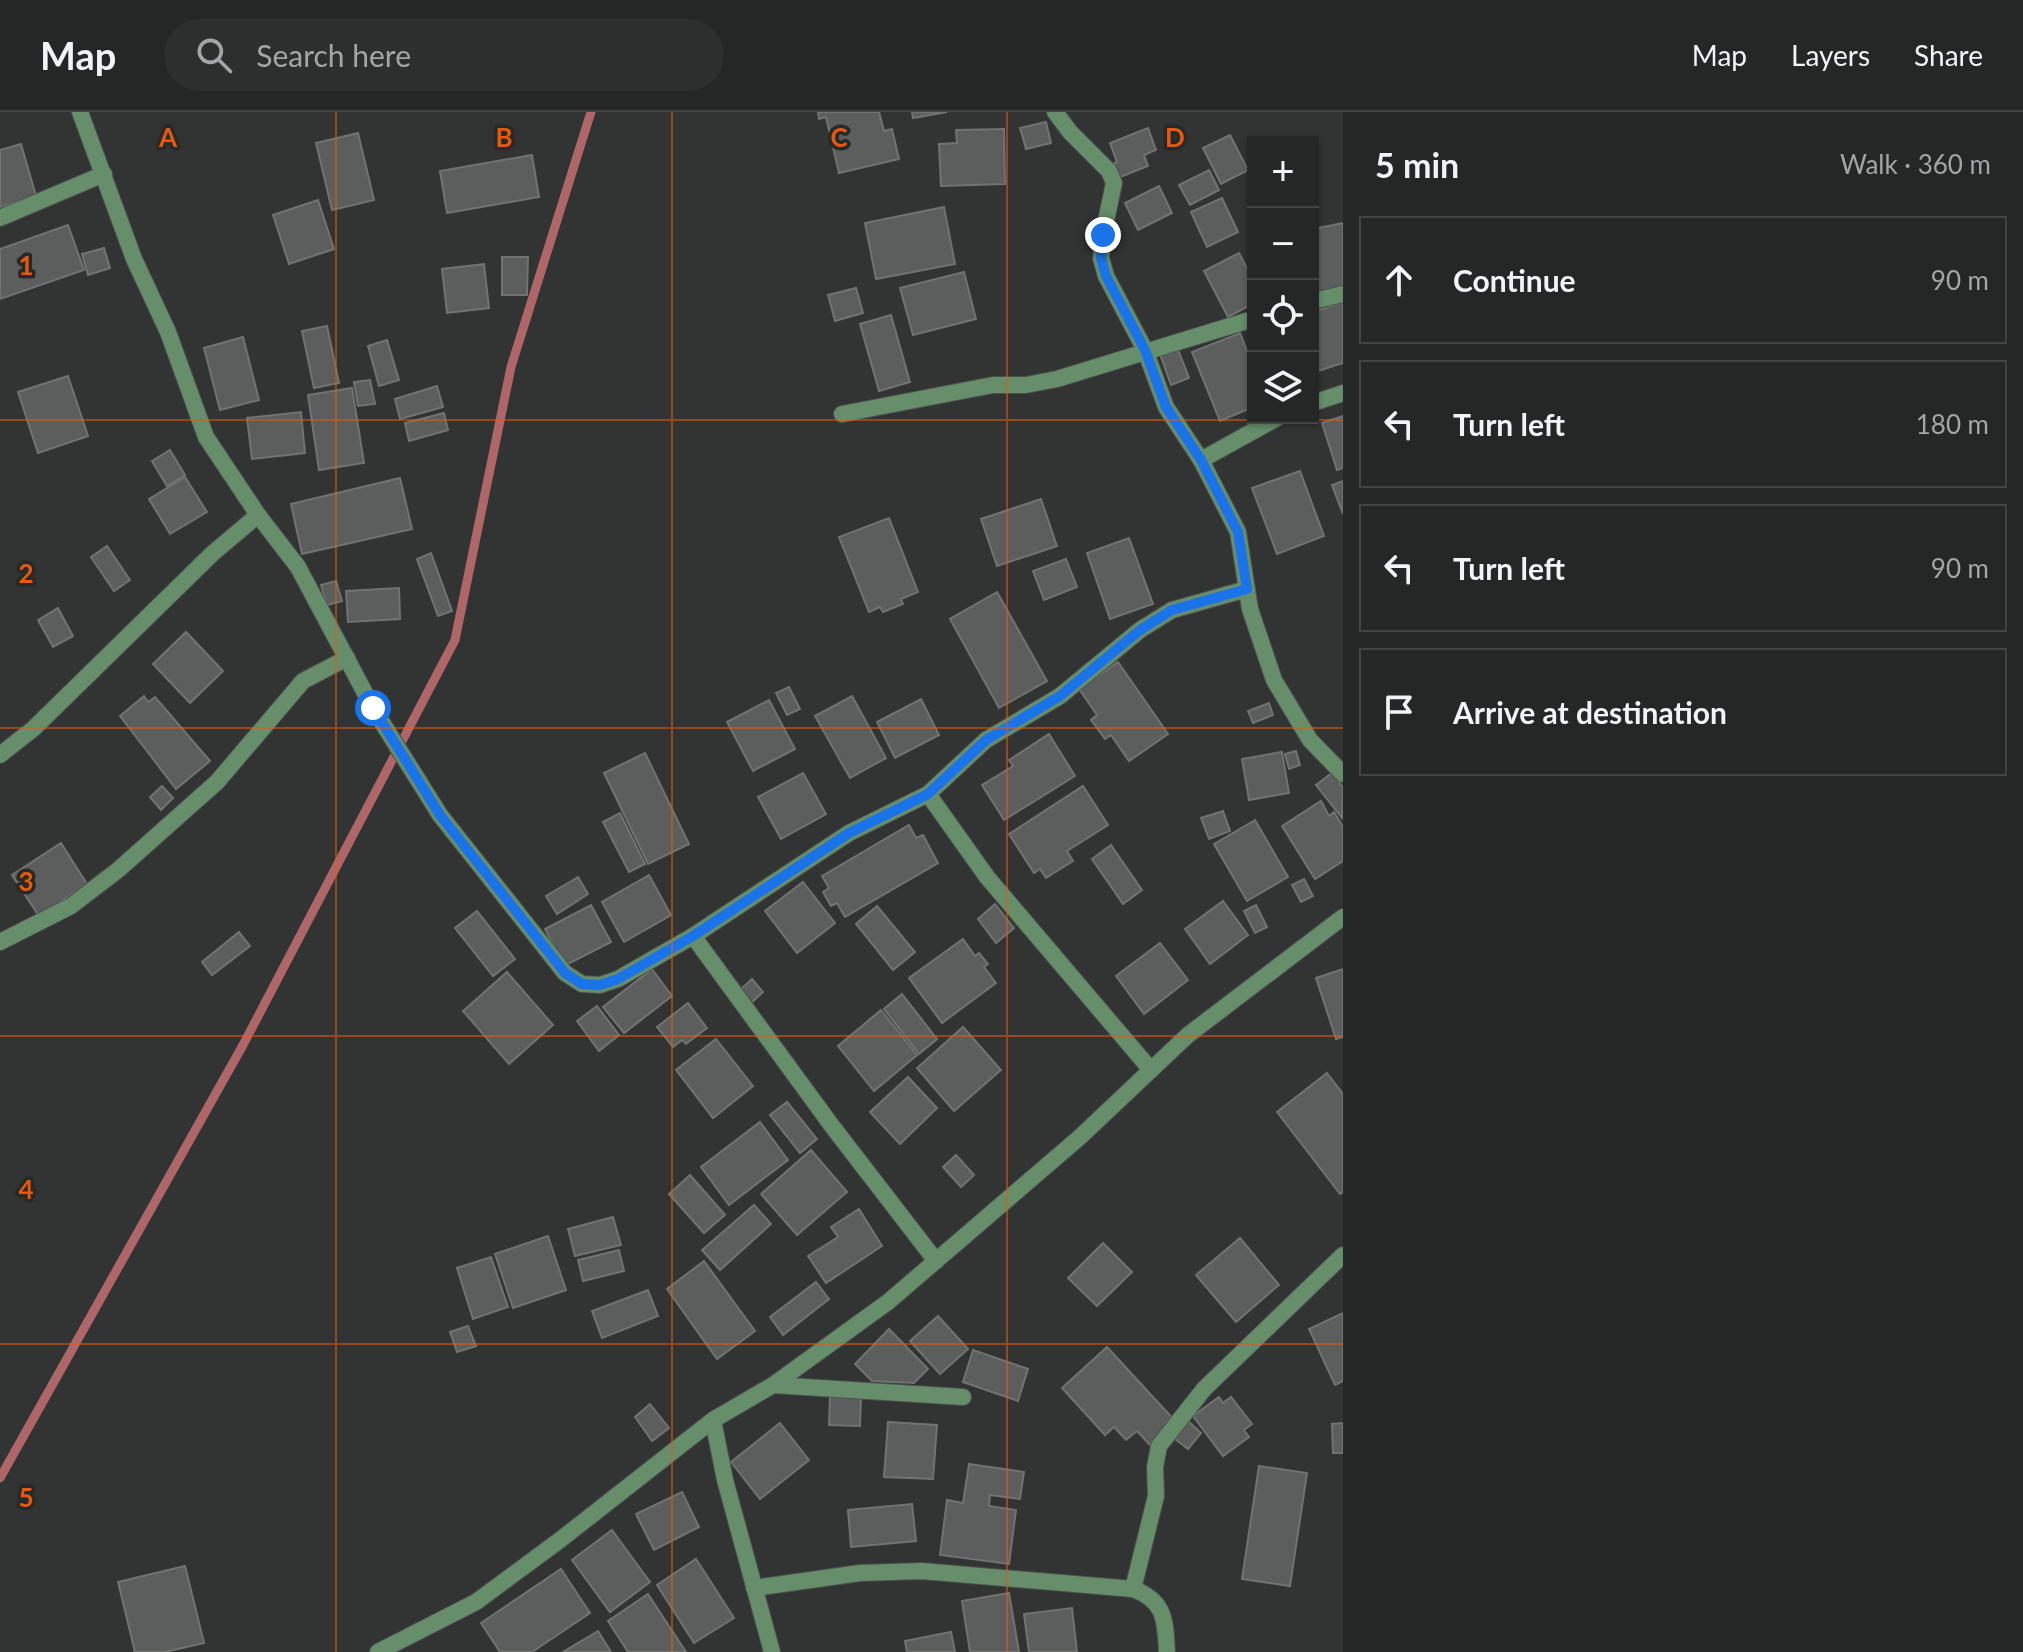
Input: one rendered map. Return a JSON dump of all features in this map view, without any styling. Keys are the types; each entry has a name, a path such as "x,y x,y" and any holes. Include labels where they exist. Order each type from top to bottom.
{"street":[{"path":"80,112 134,259 168,332 206,437 258,515 298,567 373,708 440,815 565,973 582,984 600,985 618,979 693,936 849,833 928,794 986,740 1060,696 1140,630 1172,610 1247,589"},
{"path":"1055,112 1070,132 1109,171 1114,183 1101,258 1106,276 1145,350 1166,407 1201,460 1238,532 1250,609 1274,680 1310,740 1343,774"},
{"path":"0,218 104,174"},
{"path":"1319,300 1343,294"},
{"path":"842,414 993,385 1026,385 1057,379 1247,321"},
{"path":"1319,401 1343,393"},
{"path":"1201,460 1266,424"},
{"path":"0,755 33,729 213,553 258,515"},
{"path":"0,942 71,906 118,870 217,782 303,681 347,658"},
{"path":"928,794 987,877 1151,1070"},
{"path":"378,1652 476,1602 713,1420 773,1385 888,1302 1080,1137 1188,1035 1343,917"},
{"path":"693,936 832,1126 936,1261"},
{"path":"1133,1589 1156,1496 1155,1467 1159,1446 1204,1389 1343,1255"},
{"path":"773,1385 963,1397"},
{"path":"713,1420 725,1480 770,1651"},
{"path":"754,1588 860,1573 922,1571 1133,1589 1150,1595 1164,1615 1167,1652"}],"building":[{"path":"818,112 879,112 884,131 892,129 899,159 839,173 826,117 819,119"},
{"path":"912,112 947,112 913,118"},
{"path":"1046,122 1051,143 1026,149 1020,128"},
{"path":"1148,128 1156,150 1144,155 1148,166 1118,178 1113,164 1117,162 1110,143"},
{"path":"1004,129 1005,184 941,186 939,144 957,143 956,130"},
{"path":"358,133 374,200 332,210 316,143"},
{"path":"1230,135 1247,171 1221,184 1203,148"},
{"path":"21,144 36,196 0,207 0,150"},
{"path":"532,155 539,197 447,213 440,171"},
{"path":"1209,170 1219,190 1190,205 1179,185"},
{"path":"1159,186 1172,213 1138,230 1125,203"},
{"path":"1222,198 1238,232 1207,247 1191,212"},
{"path":"318,200 334,249 289,264 273,215"},
{"path":"944,207 955,264 876,279 865,223"},
{"path":"1343,223 1343,288 1319,294 1319,280 1319,228"},
{"path":"68,225 84,270 0,299 0,249"},
{"path":"104,248 110,268 88,275 82,254"},
{"path":"1239,253 1247,268 1247,307 1228,317 1204,271"},
{"path":"502,257 528,257 527,295 502,295"},
{"path":"484,264 489,308 447,313 442,269"},
{"path":"964,272 976,319 913,335 900,288"},
{"path":"856,288 863,313 835,321 828,295"},
{"path":"1343,302 1343,363 1319,371 1319,352 1319,310"},
{"path":"891,315 910,382 879,391 860,324"},
{"path":"327,326 339,383 314,388 302,331"},
{"path":"1240,333 1247,351 1247,410 1220,421 1192,352"},
{"path":"243,337 259,400 220,410 204,348"},
{"path":"387,340 399,380 379,386 368,346"},
{"path":"1177,347 1189,378 1171,385 1160,354"},
{"path":"68,376 88,436 38,453 18,392"},
{"path":"370,380 375,404 358,406 354,382"},
{"path":"437,386 443,407 400,419 395,399"},
{"path":"352,388 364,463 319,470 308,395"},
{"path":"301,412 305,453 252,459 247,418"},
{"path":"444,413 448,430 409,441 405,423"},
{"path":"1343,416 1343,468 1337,470 1322,423"},
{"path":"170,450 185,475 167,486 152,461"},
{"path":"1300,471 1324,536 1277,554 1252,488"},
{"path":"185,477 207,512 170,534 149,499"},
{"path":"400,478 412,529 302,554 291,504"},
{"path":"1343,481 1343,514 1332,485"},
{"path":"1041,499 1057,546 997,566 981,519"},
{"path":"889,518 918,592 901,599 903,604 883,612 880,607 869,612 839,537"},
{"path":"1129,538 1153,604 1110,619 1087,553"},
{"path":"107,546 130,580 114,591 91,557"},
{"path":"431,553 452,611 438,616 417,559"},
{"path":"1066,559 1077,587 1044,600 1033,571"},
{"path":"336,581 342,601 327,605 321,585"},
{"path":"399,588 400,619 348,622 346,591"},
{"path":"997,592 1047,681 999,708 950,619"},
{"path":"58,608 73,636 53,647 38,620"},
{"path":"186,632 223,671 190,703 153,664"},
{"path":"1118,662 1168,734 1129,761 1111,735 1105,739 1091,720 1097,715 1079,689"},
{"path":"789,687 800,709 787,715 776,693"},
{"path":"144,696 148,702 155,697 210,761 176,789 120,716"},
{"path":"852,696 886,758 850,778 815,716"},
{"path":"921,699 939,735 895,758 877,722"},
{"path":"769,700 795,749 753,771 727,722"},
{"path":"1269,703 1273,715 1253,723 1248,711"},
{"path":"1049,734 1075,776 1004,820 982,785 1013,766 1009,760"},
{"path":"1296,751 1300,765 1289,769 1285,754"},
{"path":"1282,752 1289,793 1249,800 1242,759"},
{"path":"645,753 689,844 648,864 604,773"},
{"path":"803,773 826,814 781,839 758,797"},
{"path":"1332,773 1343,787 1342,818 1316,785"},
{"path":"162,786 173,798 161,810 150,797"},
{"path":"1083,786 1108,825 1067,851 1073,861 1046,878 1040,869 1034,873 1009,834"},
{"path":"1321,801 1329,816 1334,812 1343,827 1343,861 1315,879 1282,826"},
{"path":"1223,811 1230,831 1209,839 1201,818"},
{"path":"620,813 645,864 629,872 603,822"},
{"path":"1255,820 1288,877 1247,901 1214,844"},
{"path":"909,825 916,838 923,835 938,863 845,917 837,903 831,906 823,892 829,888 822,876"},
{"path":"61,843 87,884 39,916 12,875"},
{"path":"1111,845 1142,890 1123,904 1092,859"},
{"path":"649,875 671,915 624,942 602,902"},
{"path":"578,877 588,894 557,914 546,896"},
{"path":"1304,879 1313,896 1301,902 1292,885"},
{"path":"803,882 835,923 797,953 765,911"},
{"path":"1223,901 1248,935 1210,964 1185,929"},
{"path":"995,904 1014,928 996,943 978,919"},
{"path":"591,905 611,942 564,966 545,929"},
{"path":"1256,905 1267,927 1255,933 1244,911"},
{"path":"877,906 915,952 893,970 856,924"},
{"path":"477,911 515,959 493,976 455,928"},
{"path":"239,932 250,946 212,975 202,962"},
{"path":"963,939 975,956 979,953 988,964 984,967 996,983 942,1023 909,978"},
{"path":"1160,943 1188,980 1144,1014 1116,976"},
{"path":"652,969 672,996 624,1033 603,1007"},
{"path":"1343,969 1343,1037 1336,1039 1316,978"},
{"path":"507,972 553,1025 509,1064 463,1011"},
{"path":"752,979 763,992 750,1004 739,991"},
{"path":"902,994 937,1039 919,1054 884,1009"},
{"path":"688,1003 707,1028 686,1044 682,1040 673,1047 657,1027"},
{"path":"597,1006 619,1035 599,1051 577,1021"},
{"path":"881,1010 917,1055 874,1091 838,1046"},
{"path":"963,1027 1001,1070 954,1111 917,1068"},
{"path":"716,1039 753,1086 713,1118 676,1070"},
{"path":"1327,1073 1343,1094 1343,1192 1340,1194 1277,1112"},
{"path":"908,1077 937,1108 900,1144 870,1112"},
{"path":"787,1102 817,1139 800,1153 770,1115"},
{"path":"760,1122 788,1160 729,1205 701,1167"},
{"path":"811,1150 847,1192 797,1235 761,1194"},
{"path":"956,1155 974,1175 961,1187 943,1167"},
{"path":"690,1175 725,1215 704,1233 669,1194"},
{"path":"754,1205 771,1224 720,1270 702,1250"},
{"path":"859,1209 882,1246 826,1283 808,1256 838,1237 831,1227"},
{"path":"613,1217 621,1245 575,1256 568,1229"},
{"path":"548,1236 566,1290 513,1308 495,1254"},
{"path":"1240,1238 1279,1285 1236,1322 1196,1275"},
{"path":"1103,1243 1132,1272 1097,1306 1068,1278"},
{"path":"619,1250 624,1271 583,1281 578,1260"},
{"path":"491,1257 508,1307 473,1319 457,1268"},
{"path":"704,1261 755,1331 717,1359 667,1289"},
{"path":"816,1282 829,1299 783,1335 770,1317"},
{"path":"648,1290 658,1316 602,1338 592,1311"},
{"path":"1343,1313 1343,1381 1335,1385 1309,1329"},
{"path":"938,1316 968,1349 940,1374 910,1341"},
{"path":"468,1326 476,1346 457,1352 450,1332"},
{"path":"889,1329 928,1369 914,1383 872,1381 855,1364"},
{"path":"1107,1347 1176,1422 1150,1445 1137,1431 1126,1440 1114,1427 1105,1435 1062,1388"},
{"path":"973,1350 1028,1369 1018,1401 963,1382"},
{"path":"830,1397 861,1398 860,1426 829,1425"},
{"path":"1219,1397 1223,1403 1231,1397 1252,1424 1244,1430 1249,1437 1223,1456 1193,1416"},
{"path":"650,1404 669,1428 652,1441 635,1417"},
{"path":"1188,1421 1201,1433 1188,1449 1174,1438"},
{"path":"888,1422 937,1425 933,1479 884,1477"},
{"path":"780,1423 809,1460 760,1499 731,1462"},
{"path":"1343,1423 1343,1453 1333,1453 1332,1424"},
{"path":"969,1464 1024,1472 1020,1499 990,1495 989,1506 1016,1510 1009,1564 940,1555 947,1500 963,1503"},
{"path":"1259,1466 1307,1473 1290,1586 1242,1579"},
{"path":"682,1492 699,1527 654,1550 636,1514"},
{"path":"912,1504 916,1541 851,1547 848,1510"},
{"path":"612,1530 650,1582 610,1612 572,1560"},
{"path":"696,1559 734,1618 694,1643 657,1585"},
{"path":"185,1566 204,1643 165,1652 135,1652 118,1582"},
{"path":"561,1569 590,1613 532,1652 500,1652 481,1623"},
{"path":"1009,1593 1019,1652 970,1652 962,1601"},
{"path":"648,1594 686,1652 628,1652 608,1621"},
{"path":"1072,1608 1077,1652 1029,1652 1024,1614"},
{"path":"598,1631 611,1652 563,1652"},
{"path":"951,1632 955,1652 907,1652 905,1641"}],"waterway":[{"path":"0,1478 243,1045 455,640 511,367 591,112"}],"route":[{"path":"373,708 440,815 565,973 582,984 600,985 618,979 693,936 849,833 928,794 986,740 1060,696 1140,630 1172,610 1247,589 1238,532 1201,460 1166,407 1145,350 1106,276 1101,258 1103,235"}]}
